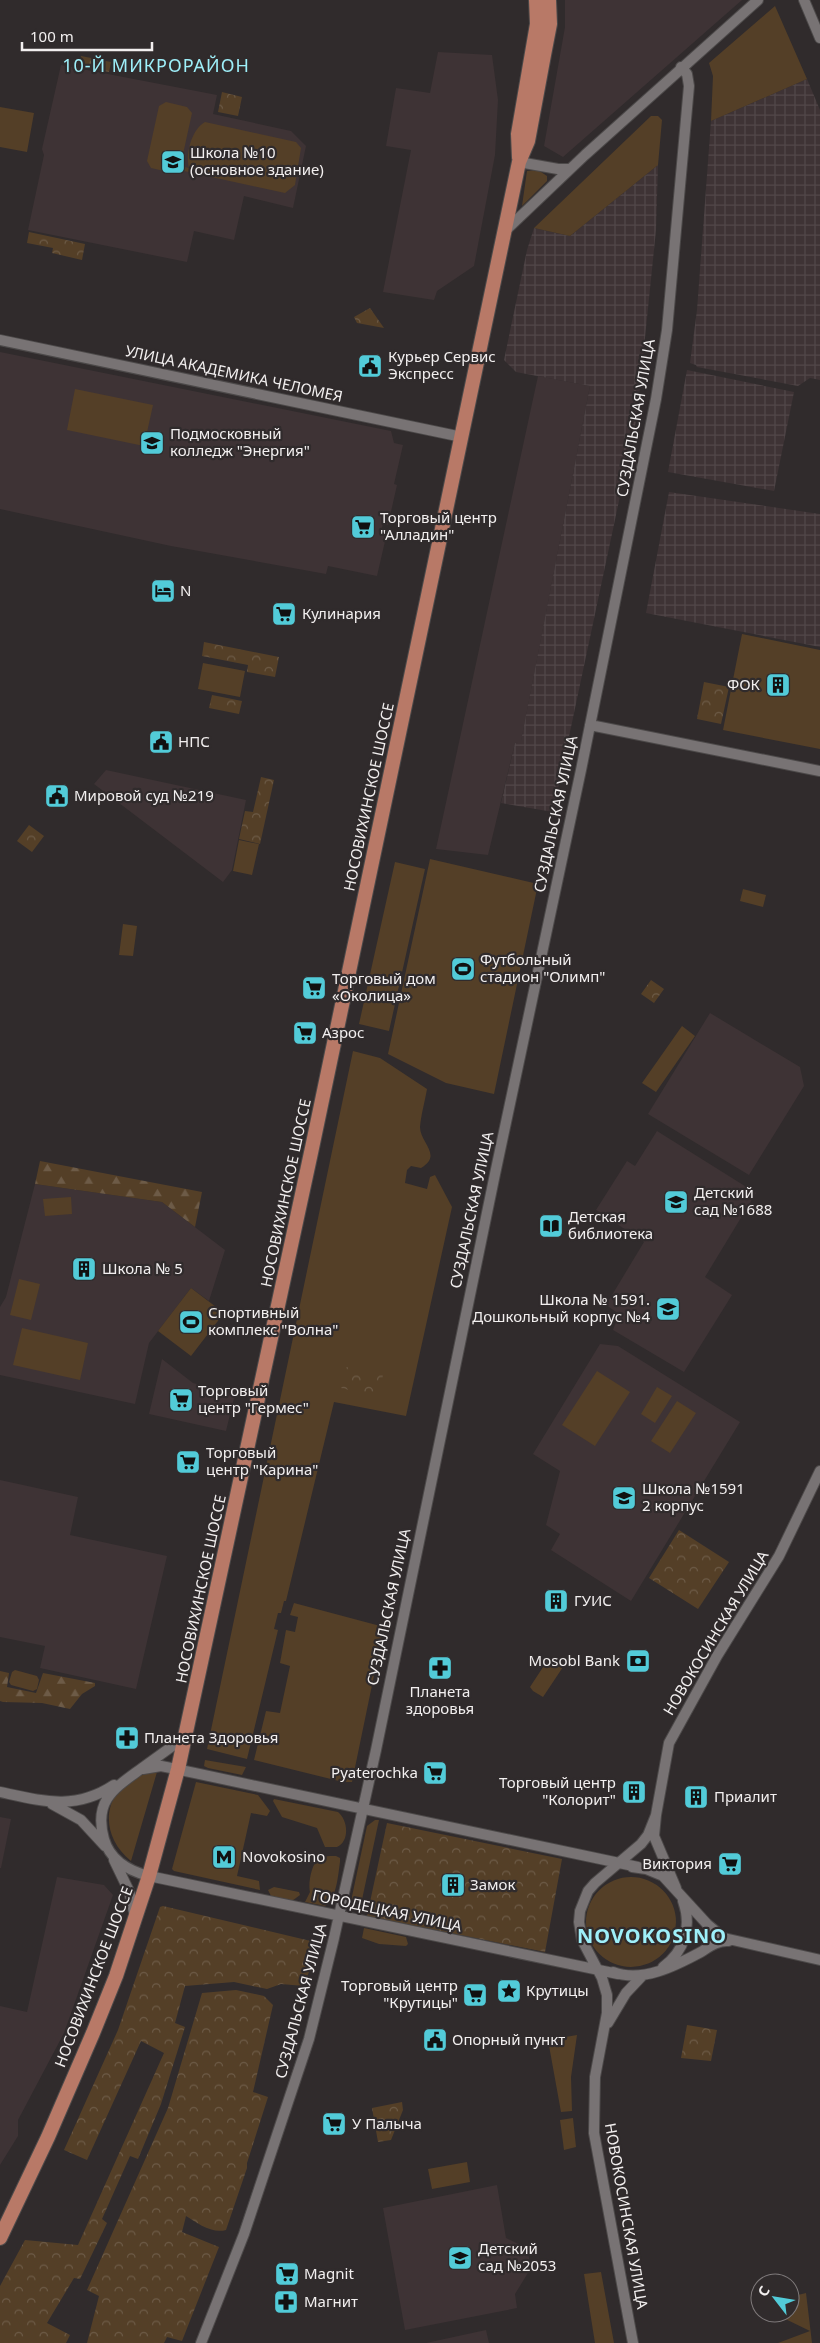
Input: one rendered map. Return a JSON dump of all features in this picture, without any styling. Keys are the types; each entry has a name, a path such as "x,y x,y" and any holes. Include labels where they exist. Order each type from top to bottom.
{"main road":[{"name":"НОСОВИХИНСКОЕ ШОССЕ","path":"519,162 518,134 537,24 536,0"},
{"name":"НОСОВИХИНСКОЕ ШОССЕ","path":"0,2238 93,2033 136,1920 186,1737 519,162 528,141 550,24 549,0"}],"street":[{"path":"504,232 570,169 758,0"},
{"path":"804,0 820,38"},
{"name":"СУЗДАЛЬСКАЯ УЛИЦА","path":"201,2343 244,2234 309,2040 363,1809 639,491 664,356 689,86 687,74 682,67"},
{"path":"519,162 548,168 570,169"},
{"path":"548,168 553,181 550,190"},
{"name":"УЛИЦА АКАДЕМИКА ЧЕЛОМЕЯ","path":"0,340 462,437"},
{"path":"590,725 820,772"},
{"name":"НОВОКОСИНСКАЯ УЛИЦА","path":"656,1815 669,1743 717,1656 779,1556 820,1471"},
{"path":"0,1792 47,1802 76,1801 96,1796 139,1770 186,1737"},
{"path":"139,1770 161,1766 178,1769 656,1872 678,1890 714,1931 729,1941"},
{"path":"123,1780 110,1793 102,1814 103,1834 130,1893 136,1920"},
{"path":"47,1802 81,1820 110,1852"},
{"path":"656,1815 648,1835 588,1892 580,1911 579,1931 585,1948 596,1962 618,1974 637,1976 682,1962 721,1941 729,1941 820,1960"},
{"path":"602,2036 620,2003 634,1984 676,1955 686,1935 687,1916 678,1890 654,1836 656,1815"},
{"name":"ГОРОДЕЦКАЯ УЛИЦА","path":"110,1852 131,1870 149,1876 618,1974"},
{"path":"603,1876 620,1869 638,1867"},
{"name":"НОВОКОСИНСКАЯ УЛИЦА","path":"585,1948 598,1969 607,1995 607,2012 595,2077 594,2133 633,2343"}],"shaded area":[{"path":"565,0 742,0 563,157 544,146 565,27"},
{"path":"438,52 492,55 498,100 495,155 474,266 437,291 434,300 383,292 411,150 386,146 396,88 430,93"},
{"name":"Школа №10 (основное здание)","path":"61,65 217,95 213,114 291,131 306,146 293,208 244,196 234,240 194,231 187,262 28,230 44,155 42,149"},
{"path":"807,79 820,110 820,380 810,378 798,386 697,367 690,363 697,310 711,121"},
{"path":"658,165 656,230 637,416 553,812 501,803 515,743 521,741 590,386 516,372 504,360 527,250 534,228 570,236"},
{"name":"Подмосковный колледж \"Энергия\"","path":"0,352 391,431 394,443 403,445 394,484 397,485 388,525 383,524 380,535 386,537 377,576 328,566 326,574 171,546 0,509"},
{"path":"687,370 794,392 774,491 668,472"},
{"path":"538,376 590,386 521,742 515,743 488,855 436,849"},
{"path":"669,492 820,514 820,647 646,613"},
{"path":"106,770 246,800 232,870 223,882 94,784"},
{"path":"710,1013 800,1067 804,1086 749,1175 648,1114"},
{"path":"657,1131 756,1193 705,1277 732,1295 684,1372 613,1330 619,1314 606,1305 644,1242 596,1210 627,1161 635,1166"},
{"path":"35,1184 162,1202 225,1250 209,1301 191,1288 149,1343 135,1404 0,1375 0,1307 6,1297"},
{"name":"Школа №1591 2 корпус","path":"600,1344 618,1346 740,1422 631,1601 551,1550 560,1534 546,1525 560,1471 533,1454"},
{"path":"162,1359 193,1383 235,1394 226,1431 149,1414"},
{"path":"0,1480 78,1497 70,1535 167,1556 136,1689 40,1668 45,1646 0,1637"},
{"path":"0,1817 11,1819 1,1868 0,1868"},
{"path":"57,1877 104,1885 113,1895 64,2033 18,2120 18,2136 0,2165 0,2006 27,2012"},
{"name":"Детский сад №2053","path":"497,2185 506,2238 527,2248 531,2268 515,2294 517,2308 405,2330 383,2208"},
{"path":"486,2330 489,2343 426,2343"}],"green space":[{"path":"775,6 807,79 711,121 713,76 709,63"},
{"path":"81,56 111,62 109,72 79,67"},
{"path":"222,92 242,97 238,116 218,112"},
{"path":"166,102 187,107 192,113 180,168 173,173 151,168 147,161 159,106"},
{"path":"0,107 34,113 27,152 0,147"},
{"path":"651,116 658,116 662,120 658,165 570,236 534,228"},
{"path":"205,122 296,142 301,148 295,185 285,193 184,171 185,167 189,168 188,156 193,136 200,125"},
{"path":"538,170 547,176 547,181 522,206 527,171"},
{"path":"29,232 85,244 82,260 52,253 53,248 27,243"},
{"path":"370,308 384,328 357,323 354,317"},
{"path":"75,389 153,405 144,446 67,430"},
{"path":"742,634 820,650 820,749 723,730"},
{"path":"204,642 279,657 275,677 247,672 248,665 202,656"},
{"path":"203,663 245,671 240,697 198,689"},
{"path":"704,682 729,687 721,724 697,719"},
{"path":"212,695 242,701 239,714 209,708"},
{"path":"261,777 274,780 260,844 239,839 245,811 253,812"},
{"path":"29,825 44,836 32,852 17,841"},
{"path":"239,840 259,844 252,875 233,871"},
{"name":"Футбольный стадион \"Олимп\"","path":"430,859 538,884 494,1094 446,1083 388,1054"},
{"path":"395,862 425,869 389,1031 359,1024"},
{"path":"743,889 766,895 763,907 740,901"},
{"path":"123,924 137,926 133,956 119,955"},
{"path":"651,980 664,989 654,1003 641,994"},
{"path":"682,1026 695,1036 656,1092 642,1083"},
{"path":"353,1051 380,1058 427,1089 420,1127 429,1149 430,1158 421,1168 411,1166 407,1170 405,1183 427,1189 430,1177 435,1175 452,1207 406,1416 334,1402 286,1601 284,1601 281,1613 278,1613 274,1629 278,1630 247,1759 207,1749"},
{"path":"40,1161 202,1192 195,1227 162,1202 35,1184"},
{"path":"71,1197 72,1214 45,1216 43,1199"},
{"path":"19,1279 40,1284 31,1320 10,1315"},
{"name":"Спортивный комплекс \"Волна\"","path":"191,1288 224,1313 191,1356 158,1331"},
{"path":"22,1328 88,1343 80,1380 13,1365"},
{"path":"346,1367 383,1375 378,1397 341,1388"},
{"path":"597,1371 630,1392 595,1446 562,1425"},
{"path":"657,1387 672,1396 655,1423 641,1414"},
{"path":"677,1401 696,1413 670,1453 651,1441"},
{"path":"679,1530 729,1562 698,1609 649,1578"},
{"path":"294,1603 384,1627 352,1782 343,1782 254,1760 266,1711 280,1713 290,1666 280,1663 286,1630 295,1632 298,1617 290,1615"},
{"path":"549,1658 561,1662 563,1667 543,1697 530,1687"},
{"path":"15,1670 37,1676 39,1680 37,1689 33,1691 11,1685 9,1682 12,1672"},
{"path":"0,1671 9,1673 7,1687 36,1693 43,1673 95,1683 95,1686 82,1694 70,1709 42,1703 3,1702 0,1701"},
{"path":"205,1760 246,1767 242,1775 208,1768 204,1766"},
{"path":"157,1772 131,1861 119,1848 112,1835 109,1820 111,1806 117,1794 126,1783 140,1776"},
{"path":"196,1782 258,1795 270,1811 267,1816 251,1813 237,1876 259,1881 260,1890 172,1869"},
{"path":"274,1799 338,1812 346,1825 344,1840 337,1847 325,1847 317,1828 282,1817 273,1801"},
{"path":"375,1820 379,1820 360,1909 353,1905 351,1901 367,1826"},
{"path":"387,1823 562,1859 545,1952 367,1916"},
{"path":"336,1856 340,1858 340,1862 332,1898 325,1906 305,1902 310,1892 309,1884 314,1864 322,1857"},
{"path":"631,1877 648,1880 663,1890 673,1905 676,1922 673,1939 663,1954 648,1964 631,1967 614,1964 599,1954 589,1939 586,1922 589,1905 599,1890 614,1880"},
{"path":"274,1887 299,1892 300,1895 292,1901 271,1896 268,1890"},
{"path":"163,1906 319,1943 304,1986 281,1984 267,1989 234,1982 185,1986 175,2023 185,2027 161,2104 138,2159 130,2156 102,2219 107,2223 80,2279 74,2278 47,2323 70,2335 66,2343 0,2343 0,2286 25,2240 78,2245 164,2053 141,2041 87,2160 64,2150 118,2030 160,1907"},
{"path":"364,1928 406,1937 408,1944 406,1946 379,1944 362,1938"},
{"path":"236,1990 264,1996 273,2005 253,2092 268,2097 226,2230 210,2229 186,2216 182,2232 219,2247 182,2341 167,2337 164,2343 87,2343 99,2296 87,2290 168,2108 202,1993"},
{"path":"687,2025 717,2030 711,2061 681,2058"},
{"path":"577,2035 571,2077 572,2111 561,2112 548,2040"},
{"path":"402,2102 403,2110 391,2140 378,2142 372,2108"},
{"path":"573,2118 576,2147 564,2150 560,2120"},
{"path":"467,2162 470,2182 432,2189 428,2169"},
{"path":"601,2272 614,2343 595,2343 584,2274"},
{"path":"806,2293 812,2343 778,2343 810,2331 794,2323 800,2323 800,2294"}],"place":[{"name":"Школа №10 (основное здание)","path":"173,162"},
{"name":"Курьер Сервис Экспресс","path":"370,366"},
{"name":"Подмосковный колледж \"Энергия\"","path":"152,443"},
{"name":"Торговый центр \"Алладин\"","path":"363,527"},
{"name":"N","path":"163,591"},
{"name":"Кулинария","path":"284,614"},
{"name":"ФОК","path":"778,685"},
{"name":"НПС","path":"161,742"},
{"name":"Мировой суд №219","path":"57,796"},
{"name":"Футбольный стадион \"Олимп\"","path":"463,969"},
{"name":"Торговый дом «Околица»","path":"314,988"},
{"name":"Азрос","path":"305,1033"},
{"name":"Детский сад №1688","path":"676,1202"},
{"name":"Детская библиотека","path":"551,1226"},
{"name":"Школа № 5","path":"84,1269"},
{"name":"Школа № 1591. Дошкольный корпус №4","path":"668,1309"},
{"name":"Спортивный комплекс \"Волна\"","path":"191,1322"},
{"name":"Торговый центр \"Гермес\"","path":"181,1400"},
{"name":"Торговый центр \"Карина\"","path":"188,1462"},
{"name":"Школа №1591 2 корпус","path":"624,1498"},
{"name":"ГУИС","path":"556,1601"},
{"name":"Mosobl Bank","path":"638,1661"},
{"name":"Планета здоровья","path":"440,1668"},
{"name":"Планета Здоровья","path":"127,1738"},
{"name":"Pyaterochka","path":"435,1773"},
{"name":"Торговый центр \"Колорит\"","path":"634,1792"},
{"name":"Приалит","path":"696,1797"},
{"name":"Novokosino","path":"224,1857"},
{"name":"Виктория","path":"730,1864"},
{"name":"Замок","path":"453,1885"},
{"name":"Крутицы","path":"509,1991"},
{"name":"Торговый центр \"Крутицы\"","path":"475,1995"},
{"name":"Опорный пункт","path":"435,2040"},
{"name":"У Палыча","path":"334,2124"},
{"name":"Детский сад №2053","path":"460,2258"},
{"name":"Magnit","path":"287,2274"},
{"name":"Магнит","path":"286,2302"}],"district":[{"name":"10-Й МИКРОРАЙОН","path":"156,66"},
{"name":"NOVOKOSINO","path":"652,1936"}]}
